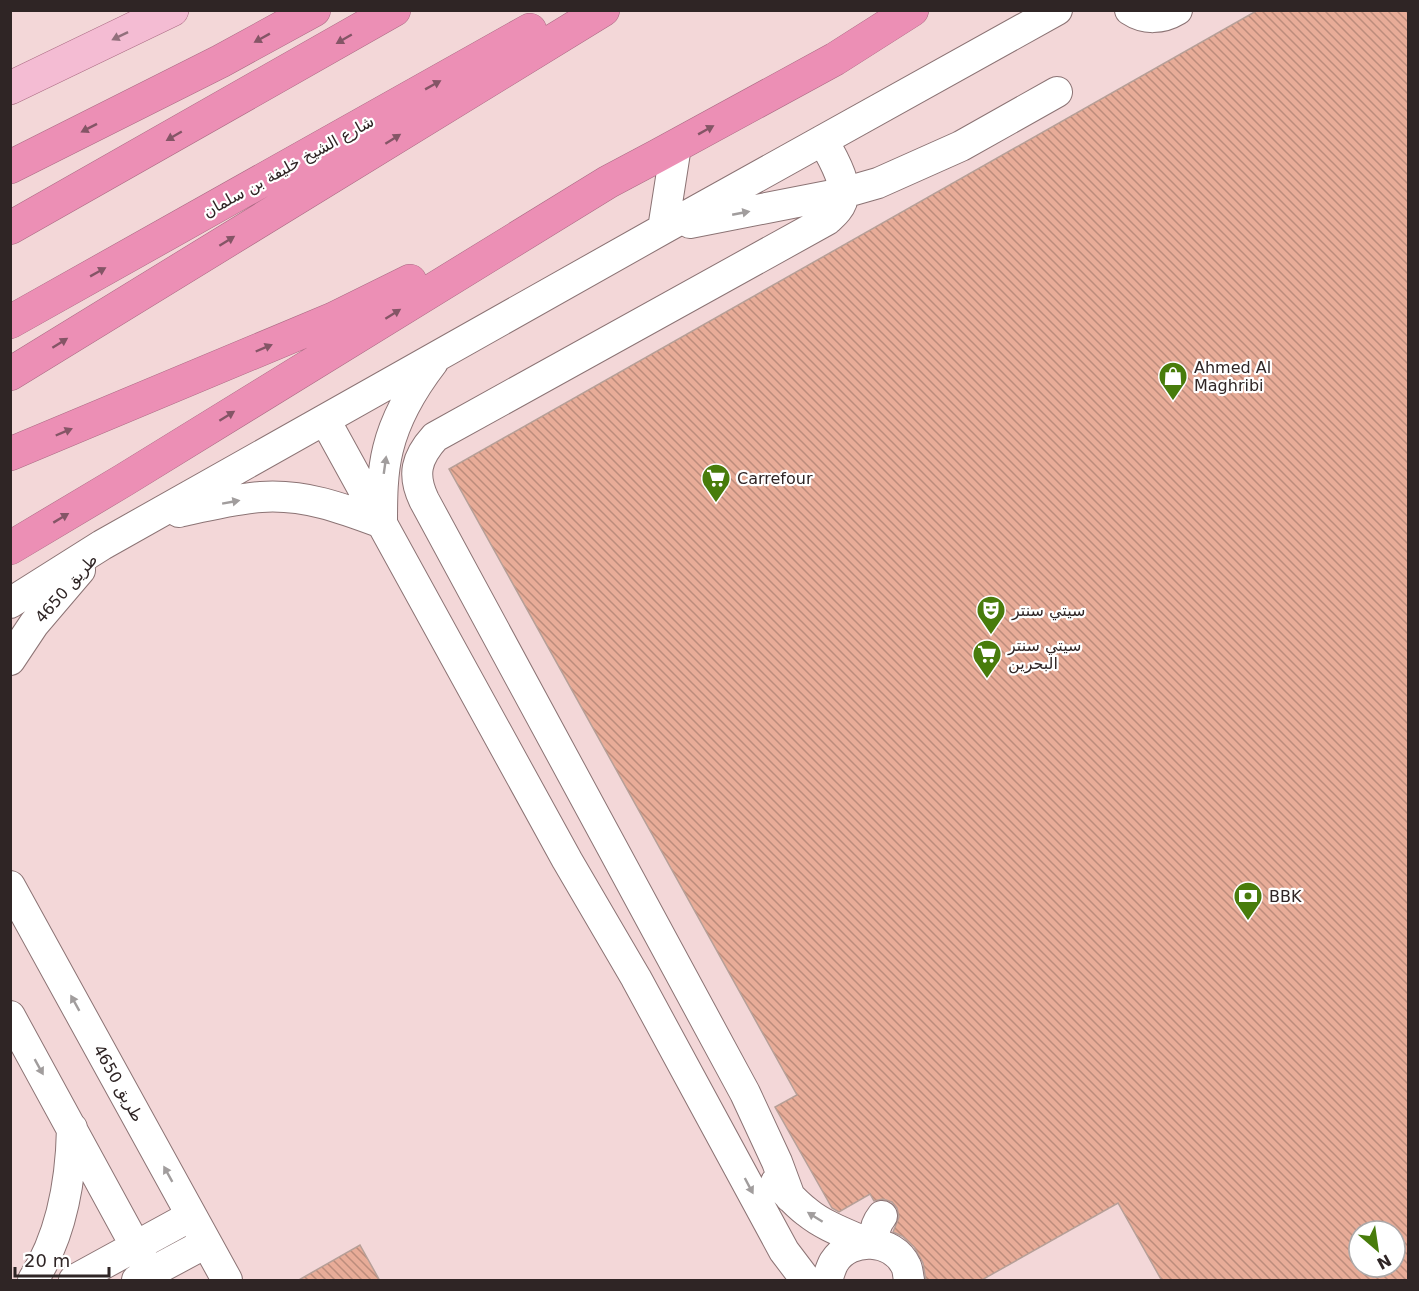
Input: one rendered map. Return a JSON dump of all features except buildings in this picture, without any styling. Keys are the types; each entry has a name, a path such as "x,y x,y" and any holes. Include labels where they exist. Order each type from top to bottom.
{"highway":[{"path":"10,167 221,61 314,10"},
{"path":"10,228 394,10"},
{"name":"شارع الشيخ خليفة بن سلمان","path":"10,322 565,10"},
{"path":"10,374 603,10"},
{"path":"10,454 333,319 676,146 835,59 912,10"},
{"path":"10,548 608,182"}],"main road":[{"path":"10,88 172,10"},
{"path":"835,59 924,10"}],"lane":[{"path":"102,545 1057,10"},
{"path":"1130,10 1143,17 1153,18 1164,17 1177,10"},
{"path":"663,229 842,185 878,183 961,146 1057,92"},
{"path":"806,1281 784,1251 653,969 424,500 417,482 417,472 419,459 425,447 435,438 827,220 838,210 842,202 842,185 823,140"},
{"path":"663,229 676,146"},
{"path":"382,523 382,485 388,449 399,415 417,384 438,356"},
{"path":"325,420 567,860 653,969 762,1127 790,1197 808,1214 830,1226 875,1234 906,1266 909,1281"},
{"path":"153,517 262,497 287,497 339,507 382,523"},
{"name":"طريق 4650","path":"10,603 102,545"},
{"name":"طريق 4650","path":"10,660 34,624 102,545"},
{"name":"طريق 4650","path":"10,886 227,1281"},
{"path":"10,1016 136,1246 147,1278 206,1243"},
{"path":"33,1281 51,1245 64,1204 70,1171 72,1128"},
{"path":"75,1281 191,1216"},
{"path":"827,1281 834,1262 848,1248 875,1234"}],"place":[{"name":"Ahmed Al Maghribi","path":"1173,402"},
{"name":"Carrefour","path":"716,504"},
{"name":"سيتي سنتر","path":"991,636"},
{"name":"سيتي سنتر البحرين","path":"987,680"},
{"name":"BBK","path":"1248,922"}]}
